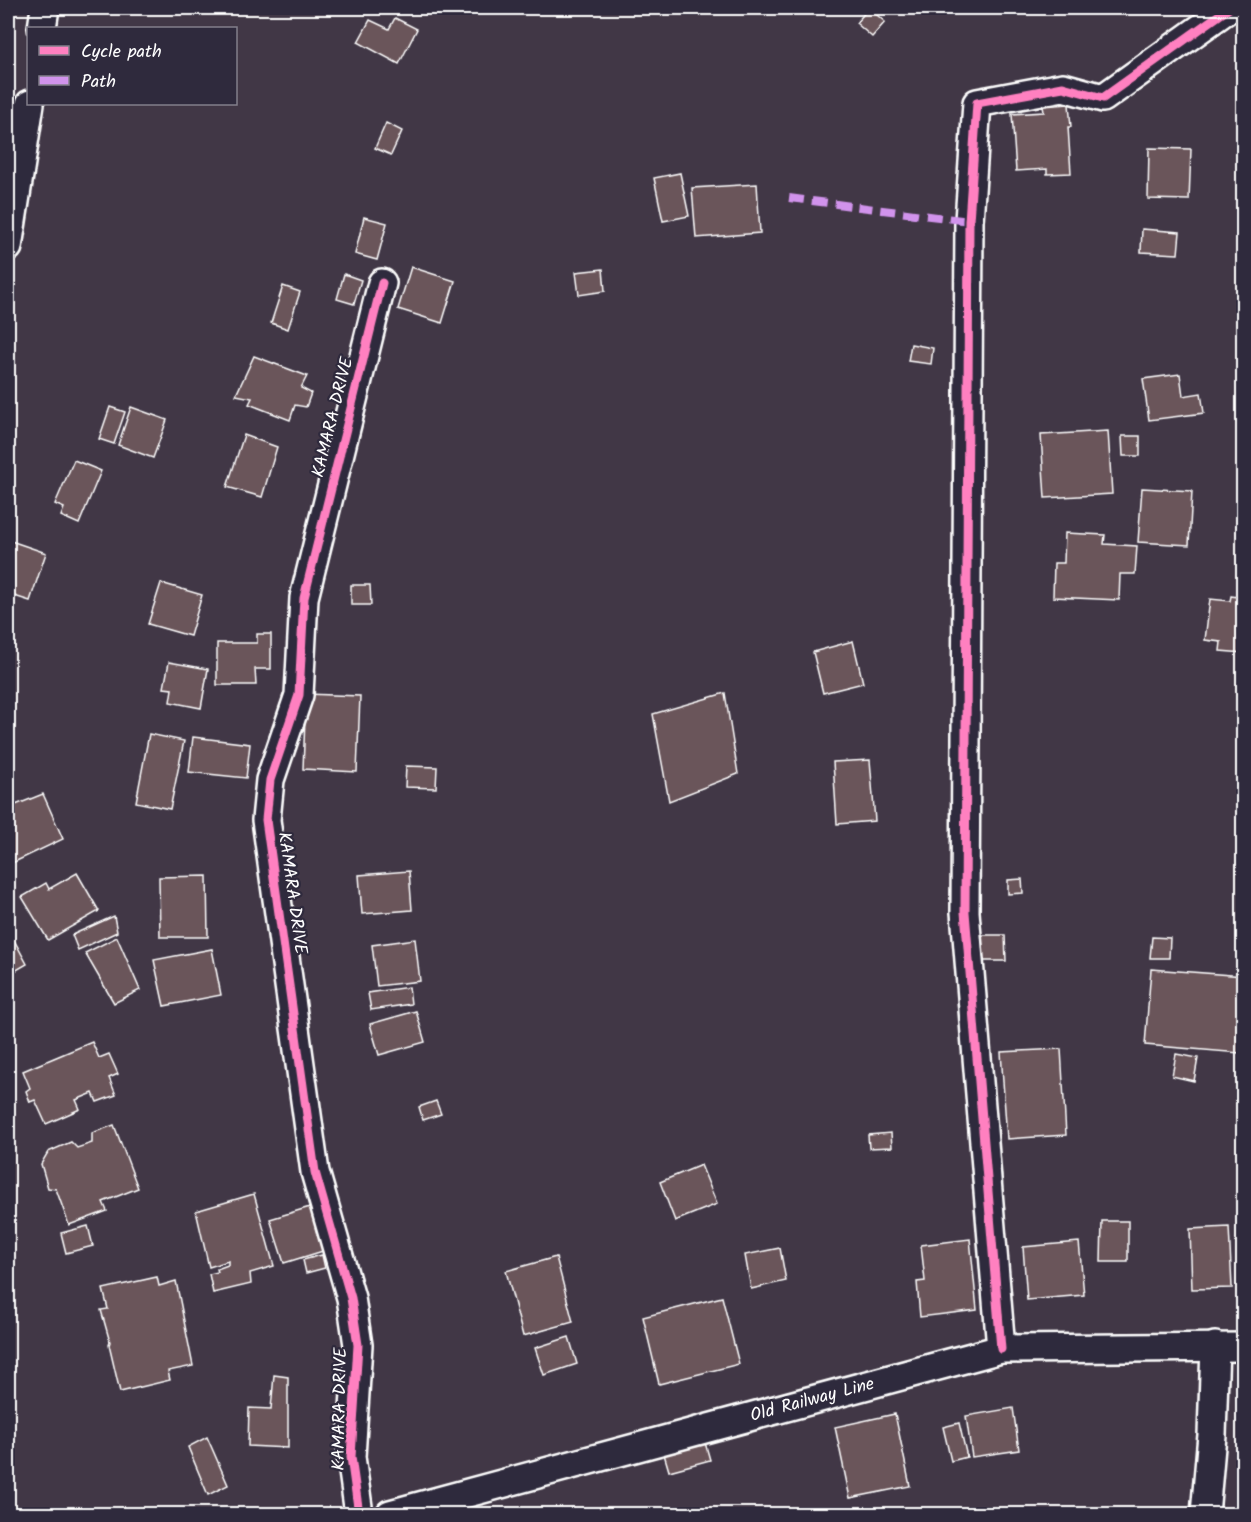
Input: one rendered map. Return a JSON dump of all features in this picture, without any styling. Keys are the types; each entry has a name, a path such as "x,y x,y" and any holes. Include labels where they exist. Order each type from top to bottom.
{"street":[{"path":"42,27 45,8"},
{"path":"1001,1349 965,912 969,221 977,103 1063,87 1103,98 1229,8"},
{"path":"8,247 30,105"},
{"name":"KAMARA DRIVE","path":"359,1515 351,1457 358,1345 351,1298 315,1172 266,820 270,780 299,695 304,598 382,283"},
{"path":"1205,1515 1212,1435 1215,1346"},
{"name":"Old Railway Line","path":"390,1515 1001,1349 1244,1347"}],"building":[{"path":"869,8 885,22 872,37 856,23"},
{"path":"395,18 417,29 399,64 358,42 370,20 389,29"},
{"path":"1069,104 1071,173 1047,174 1047,169 1016,171 1012,114 1044,112 1043,106"},
{"path":"386,123 402,131 391,155 375,148"},
{"path":"1149,148 1191,149 1189,200 1148,199"},
{"path":"680,173 689,216 663,221 654,178"},
{"path":"757,184 760,233 696,238 692,188"},
{"path":"364,217 387,223 377,260 355,254"},
{"path":"1142,229 1180,232 1178,254 1141,252"},
{"path":"411,267 455,281 442,323 398,309"},
{"path":"603,269 605,291 579,295 576,272"},
{"path":"344,274 361,280 354,304 337,299"},
{"path":"283,286 300,292 288,329 271,323"},
{"path":"911,344 933,348 931,364 908,361"},
{"path":"254,356 307,376 301,388 311,393 306,407 295,405 290,420 249,404 252,398 236,395"},
{"path":"1180,374 1183,396 1201,393 1204,413 1149,420 1143,379"},
{"path":"110,407 125,412 114,444 99,439"},
{"path":"131,407 167,420 153,458 118,445"},
{"path":"1108,431 1112,494 1045,498 1041,435"},
{"path":"244,435 277,447 262,497 227,487"},
{"path":"1122,436 1140,436 1140,456 1123,456"},
{"path":"74,460 101,471 79,524 61,516 64,508 55,504"},
{"path":"1142,488 1192,491 1189,545 1138,542"},
{"path":"1065,533 1105,535 1104,544 1137,546 1135,574 1120,574 1119,600 1053,597 1054,563 1064,563"},
{"path":"8,540 46,553 30,601 8,594"},
{"path":"161,583 202,595 190,636 148,624"},
{"path":"351,585 370,585 371,605 351,605"},
{"path":"1231,596 1244,598 1244,653 1220,651 1221,642 1205,640 1210,599 1230,601"},
{"path":"257,634 271,634 271,669 255,669 256,685 217,685 217,643 257,643"},
{"path":"853,641 863,683 823,693 813,652"},
{"path":"169,662 208,669 201,708 170,702 172,689 164,688"},
{"path":"725,693 738,774 669,801 653,714"},
{"path":"306,694 360,696 357,772 303,769"},
{"path":"149,734 184,741 170,809 136,802"},
{"path":"193,737 250,744 246,778 189,772"},
{"path":"870,760 875,821 837,824 833,762"},
{"path":"406,766 437,767 436,788 405,787"},
{"path":"43,794 63,839 8,865 8,808"},
{"path":"409,871 412,910 362,914 359,875"},
{"path":"77,873 99,911 48,940 22,897 46,883 49,889"},
{"path":"207,876 208,937 160,937 159,877"},
{"path":"1022,879 1023,893 1008,894 1008,880"},
{"path":"114,916 117,932 78,950 72,935"},
{"path":"8,929 27,964 8,975"},
{"path":"982,935 1005,935 1006,961 983,961"},
{"path":"117,937 140,990 114,1003 85,953"},
{"path":"1152,937 1170,938 1169,958 1150,958"},
{"path":"415,939 420,981 377,986 372,945"},
{"path":"212,949 221,995 164,1006 154,960"},
{"path":"1151,969 1244,976 1240,1053 1145,1045"},
{"path":"409,987 411,1004 371,1010 368,993"},
{"path":"416,1011 425,1042 379,1055 370,1024"},
{"path":"92,1042 99,1058 109,1054 118,1074 109,1078 116,1095 97,1102 93,1093 76,1100 80,1109 46,1124 35,1100 30,1102 26,1091 30,1088 23,1071"},
{"path":"1061,1049 1066,1135 1007,1139 1001,1052"},
{"path":"1176,1054 1198,1058 1194,1081 1172,1076"},
{"path":"436,1101 441,1114 423,1120 419,1107"},
{"path":"114,1125 138,1188 103,1202 107,1211 69,1225 56,1189 48,1188 41,1164 48,1152 71,1142 77,1148 92,1143 92,1133"},
{"path":"891,1133 892,1147 869,1148 868,1135"},
{"path":"701,1165 717,1204 675,1221 660,1182"},
{"path":"254,1194 274,1266 250,1273 251,1284 213,1293 209,1274 218,1272 217,1269 228,1265 228,1261 209,1267 196,1211"},
{"path":"310,1207 323,1251 284,1263 270,1219"},
{"path":"1102,1221 1128,1221 1128,1262 1101,1262"},
{"path":"88,1226 93,1246 66,1253 61,1233"},
{"path":"1229,1227 1232,1288 1192,1289 1190,1229"},
{"path":"970,1239 977,1310 920,1317 917,1282 925,1281 921,1245"},
{"path":"1079,1242 1084,1295 1027,1300 1023,1247"},
{"path":"780,1248 786,1281 751,1289 745,1255"},
{"path":"322,1255 325,1268 306,1273 303,1260"},
{"path":"556,1257 573,1322 523,1336 506,1271"},
{"path":"157,1277 159,1286 176,1281 193,1366 168,1371 170,1380 120,1392 101,1310 108,1309 103,1289"},
{"path":"722,1297 739,1364 659,1384 643,1317"},
{"path":"569,1337 577,1364 544,1375 535,1348"},
{"path":"274,1375 288,1377 288,1448 248,1446 249,1408 271,1409"},
{"path":"1013,1408 1019,1450 972,1457 966,1416"},
{"path":"895,1414 910,1486 850,1498 835,1427"},
{"path":"959,1423 967,1457 951,1461 943,1427"},
{"path":"702,1432 710,1460 669,1471 661,1444"},
{"path":"207,1437 228,1485 208,1495 188,1447"}],"marked path":[{"path":"789,198 969,221"}],"cycle path":[{"path":"1001,1349 965,912 969,221 977,103 1063,87 1103,98 1229,8"},
{"path":"359,1514 351,1457 358,1345 351,1298 315,1172 266,820 270,780 299,695 304,598 382,283"}]}
